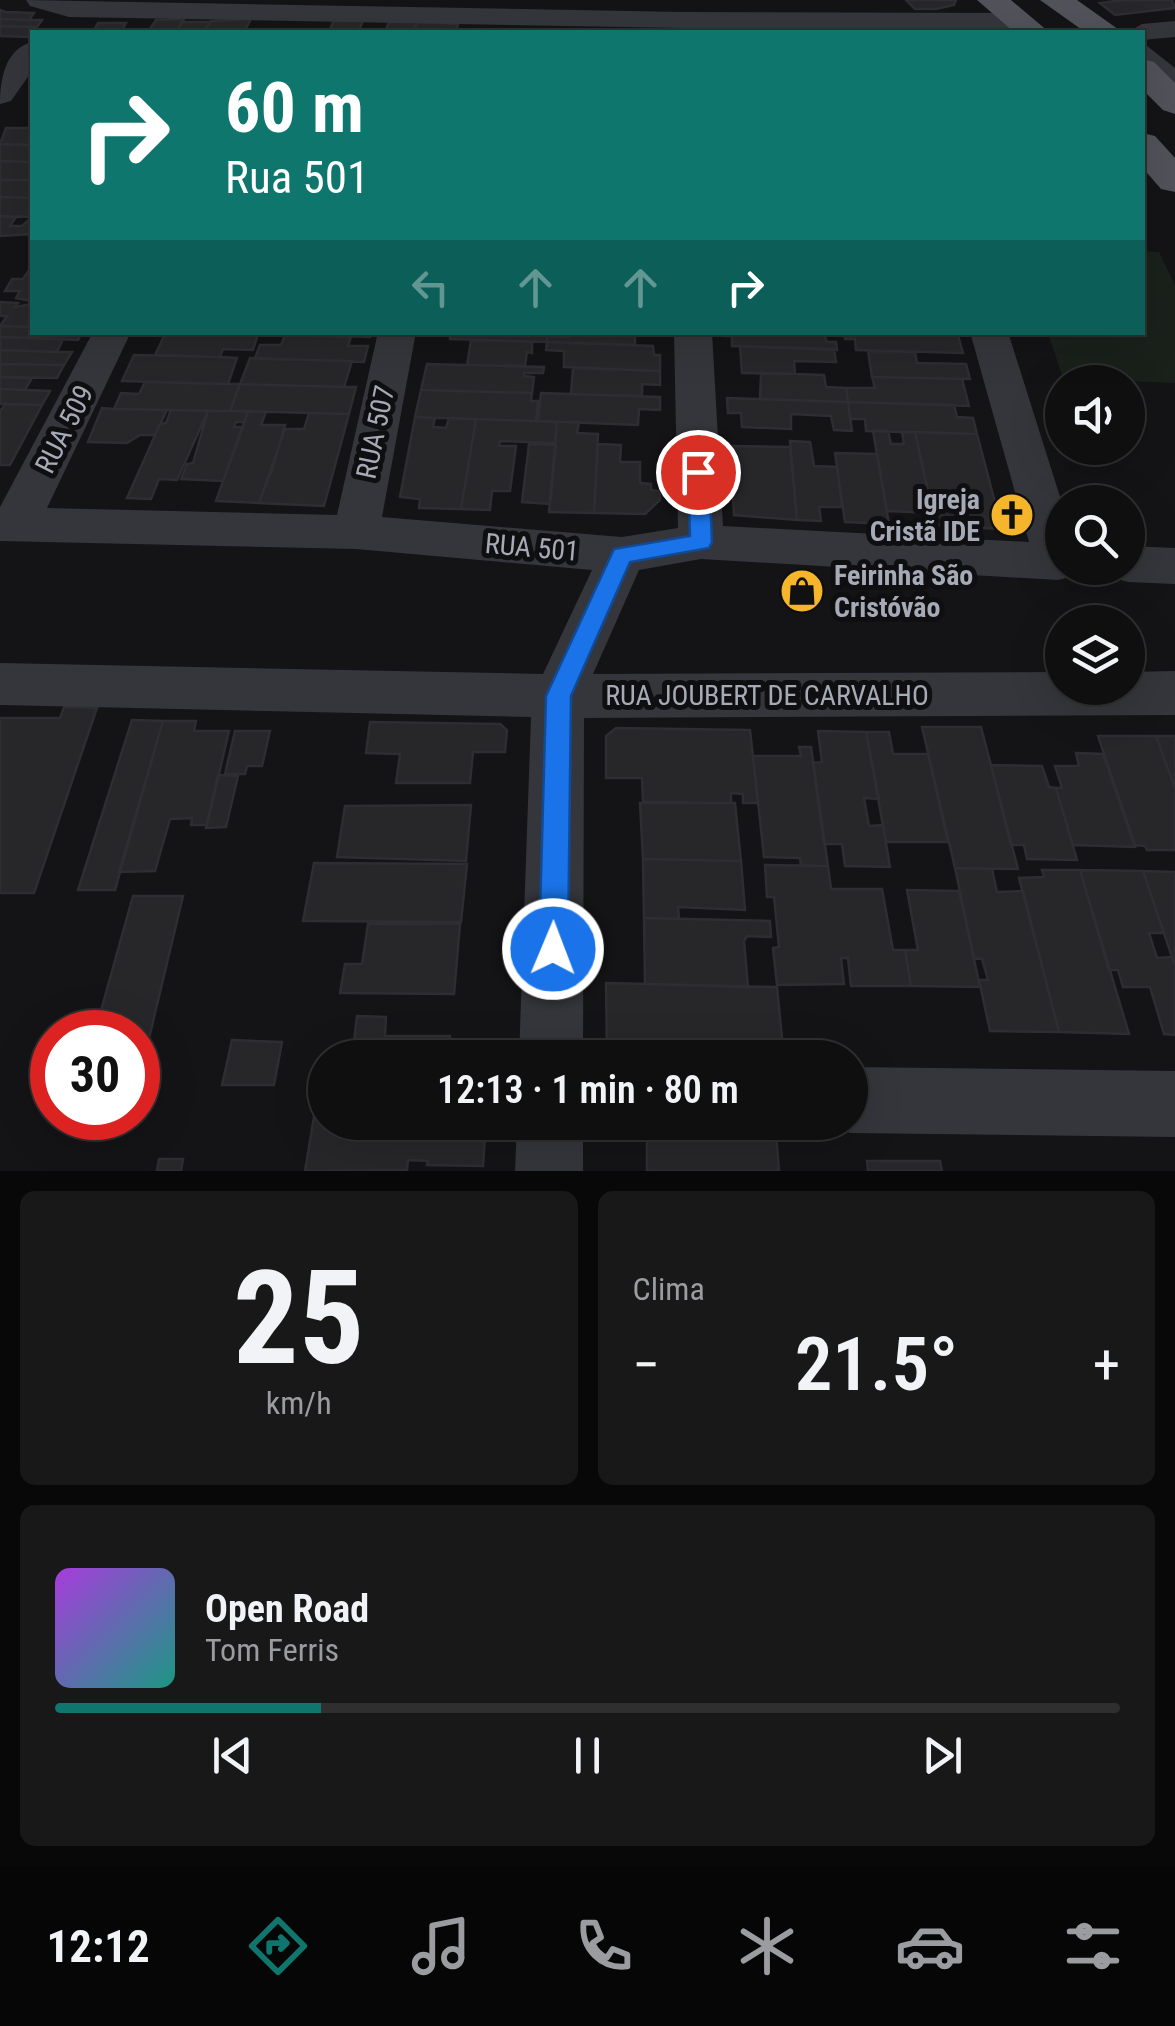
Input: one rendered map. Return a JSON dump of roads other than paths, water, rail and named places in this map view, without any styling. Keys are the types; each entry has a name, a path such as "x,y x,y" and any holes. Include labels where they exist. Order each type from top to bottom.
{"main road":[{"path":"992,0 1026,27"},
{"path":"1055,0 1103,30"},
{"path":"1145,72 1175,103"},
{"path":"1145,147 1175,181"}],"street":[{"path":"40,0 69,8 270,14 417,6 468,23 1026,27"},
{"path":"48,30 69,8"},
{"path":"1145,32 1175,29"},
{"path":"1145,45 1175,39"},
{"path":"1145,49 1175,80"},
{"path":"0,94 30,54"},
{"name":"RUA 509","path":"8,524 110,335"},
{"name":"RUA 507","path":"356,532 396,335"},
{"path":"693,335 701,542"},
{"path":"991,335 1045,513"},
{"name":"RUA 501","path":"8,524 356,532 622,555 701,542 1045,561"},
{"path":"551,1040 558,696 622,555"},
{"path":"1145,565 1175,566"},
{"name":"RUA JOUBERT DE CARVALHO","path":"0,684 558,696 1175,694"},
{"path":"868,1100 1175,1104"},
{"path":"548,1171 549,1140"}],"place":[{"name":"Igreja Cristã IDE","path":"1012,515"},
{"name":"Feirinha São Cristóvão","path":"802,591"}]}
